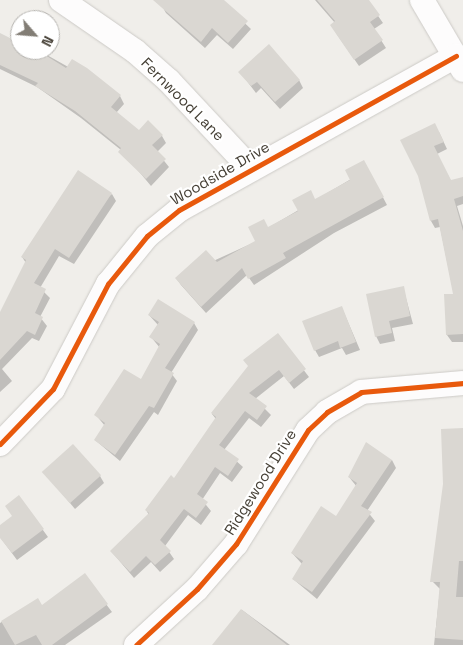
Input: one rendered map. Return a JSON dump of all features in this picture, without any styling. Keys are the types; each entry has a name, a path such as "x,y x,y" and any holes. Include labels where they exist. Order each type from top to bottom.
{"street":[{"name":"Fernwood Lane","path":"61,0 120,40 169,81 251,169"},
{"path":"422,0 460,63"},
{"name":"Woodside Drive","path":"0,444 53,389 108,284 139,244 179,210 251,169 460,63"},
{"name":"Ridgewood Drive","path":"138,644 198,589 236,544 308,430 327,412 361,392 463,383"}],"building":[{"path":"153,0 224,0 248,21 228,43 212,28 201,42"},
{"path":"317,0 369,0 380,15 370,22 383,40 354,60 330,25 335,21"},
{"path":"0,33 10,38 10,60 53,60 66,68 72,59 87,68 121,95 111,107 139,130 148,120 163,135 152,145 166,159 146,179 118,152 121,148 75,111 35,86 38,83 0,65"},
{"path":"269,44 300,80 275,102 257,82 251,86 238,72"},
{"path":"435,123 444,142 434,146 451,180 463,177 463,196 454,199 463,231 463,334 446,335 444,294 453,294 438,219 430,221 418,176 400,140"},
{"path":"364,160 384,197 283,253 286,258 248,279 242,268 201,307 175,278 206,250 217,262 255,241 248,227 264,219 268,227 298,211 292,200 311,190 315,199 350,180 345,170"},
{"path":"78,170 112,193 69,258 55,249 34,283 46,289 35,313 43,317 35,335 27,331 0,360 0,312 26,260 21,257"},
{"path":"404,286 410,316 389,321 392,333 375,337 366,294"},
{"path":"158,299 195,322 165,368 174,373 154,408 149,406 115,455 94,440 105,423 94,415 124,369 141,379 160,344 149,337 159,322 148,315"},
{"path":"342,306 356,342 340,348 338,341 314,351 302,321"},
{"path":"278,333 306,369 289,383 279,370 249,393 267,406 257,420 245,411 219,445 239,459 228,476 215,467 197,494 208,502 196,518 184,509 160,540 171,551 155,565 146,556 130,572 110,551 149,513 145,510 171,475 174,478 216,417 211,413 248,366 243,360"},
{"path":"463,428 463,561 459,561 456,597 463,597 463,640 435,638 440,582 430,582 443,484 441,429"},
{"path":"366,442 392,460 361,506 372,512 312,592 292,579 303,561 291,553 321,506 336,516 357,483 348,477"},
{"path":"73,444 101,475 70,503 42,472"},
{"path":"19,495 44,529 12,553 0,538 0,525 12,516 5,506"},
{"path":"85,573 108,604 52,645 42,645 36,635 15,645 1,621 38,598 42,605"},
{"path":"241,609 287,645 212,645"}],"cycle path":[{"path":"0,444 53,389 108,284 147,236 179,210 456,56"},
{"path":"136,645 197,589 236,544 308,430 327,412 361,392 463,383"}]}
